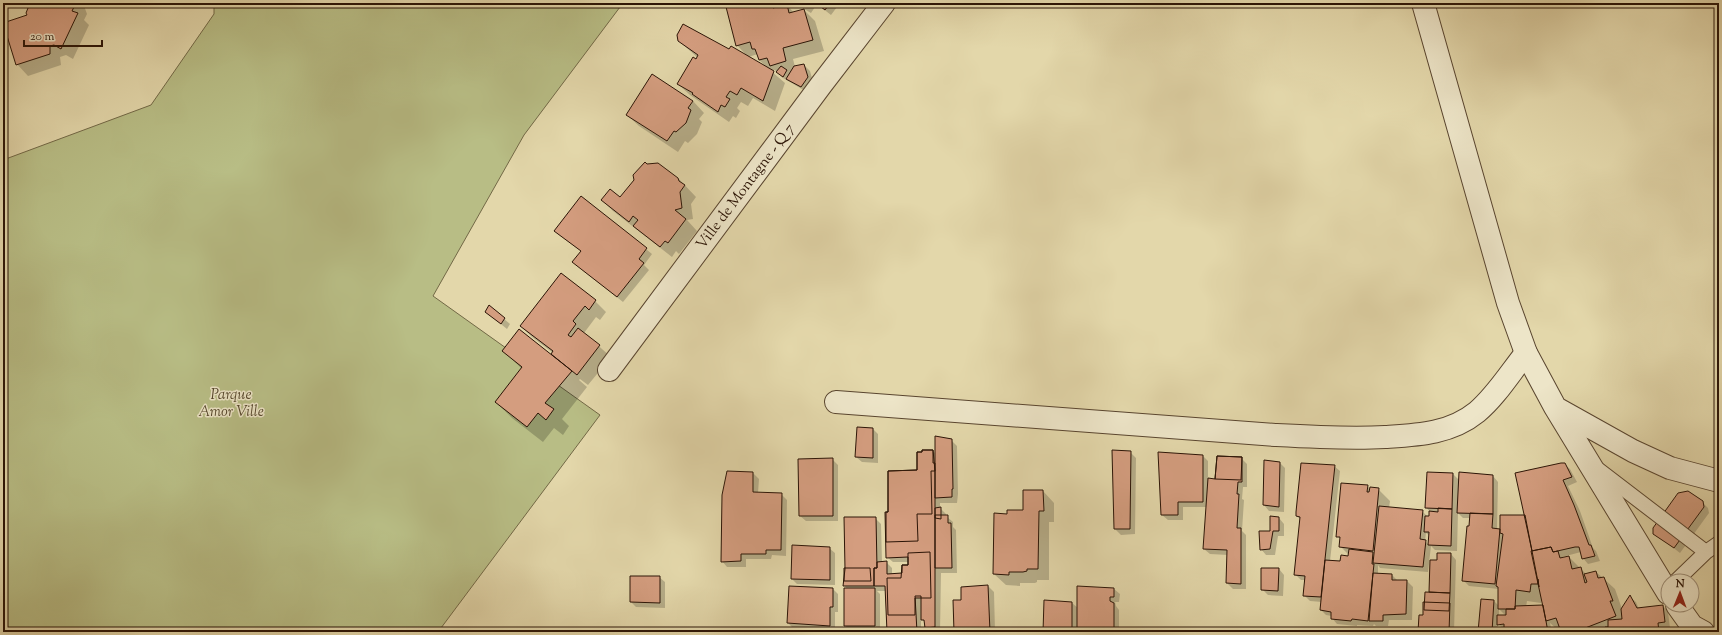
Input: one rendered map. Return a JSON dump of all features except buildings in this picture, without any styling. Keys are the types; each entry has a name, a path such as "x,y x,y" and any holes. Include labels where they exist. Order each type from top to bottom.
{"street":[{"name":"Ville de Montagne - Q 7","path":"609,370 821,84 884,3"},
{"path":"1423,3 1508,303 1526,353 1587,462 1660,575"},
{"path":"836,402 1346,439 1424,435 1451,428 1476,412 1494,393 1526,353"},
{"path":"1555,407 1633,451 1670,468 1719,481"},
{"path":"1684,613 1692,626 1699,631"}],"lane":[{"path":"1587,462 1706,552"},
{"path":"1688,573 1706,552 1719,543"}],"green space":[{"name":"Parque Amor Ville","path":"214,3 623,3 524,135 433,296 600,415 438,632 3,632 3,160 151,105 214,14"}]}
